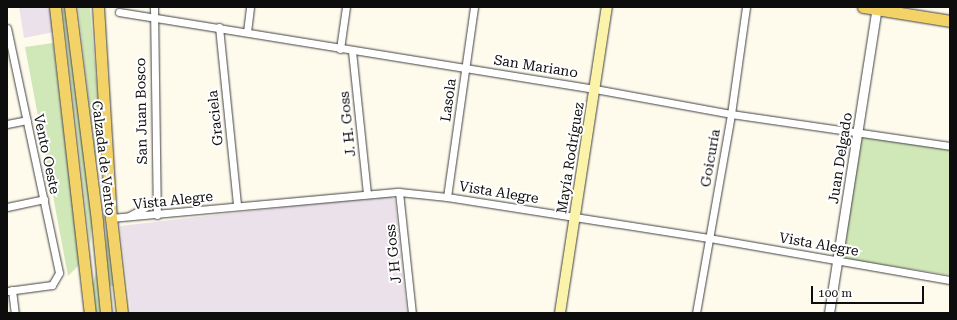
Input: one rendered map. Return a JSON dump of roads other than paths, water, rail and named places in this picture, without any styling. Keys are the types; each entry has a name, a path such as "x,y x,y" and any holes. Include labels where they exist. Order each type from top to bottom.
{"main road":[{"path":"55,7 90,313"},
{"name":"Calzada de Vento","path":"70,7 97,222 106,313"},
{"name":"Calzada de Vento","path":"98,7 112,218 122,313"},
{"name":"Mayía Rodríguez","path":"560,313 595,89 606,7"},
{"path":"864,7 950,21"},
{"path":"86,273 97,222 103,184 106,118"}],"street":[{"name":"San Juan Bosco","path":"154,7 152,17 155,202 157,215"},
{"path":"247,32 250,7"},
{"path":"340,49 346,7"},
{"name":"Lasola","path":"446,197 474,7"},
{"name":"Goicuría","path":"696,313 731,114 746,7"},
{"name":"Juan Delgado","path":"829,313 877,8"},
{"name":"San Mariano","path":"119,12 219,27 352,51 595,89 731,114 950,146"},
{"name":"Graciela","path":"219,27 237,205"},
{"name":"Vento Oeste","path":"7,28 9,45 27,120 59,274 52,285 10,291"},
{"name":"J. H. Goss","path":"352,51 367,194"},
{"path":"7,124 27,120"},
{"name":"Vista Alegre","path":"112,218 157,215 237,205 399,192 446,197 709,238 950,280"},
{"name":"J H Goss","path":"399,192 412,313"},
{"path":"7,207 44,199"},
{"path":"126,218 155,202"},
{"path":"10,291 15,313"}]}
